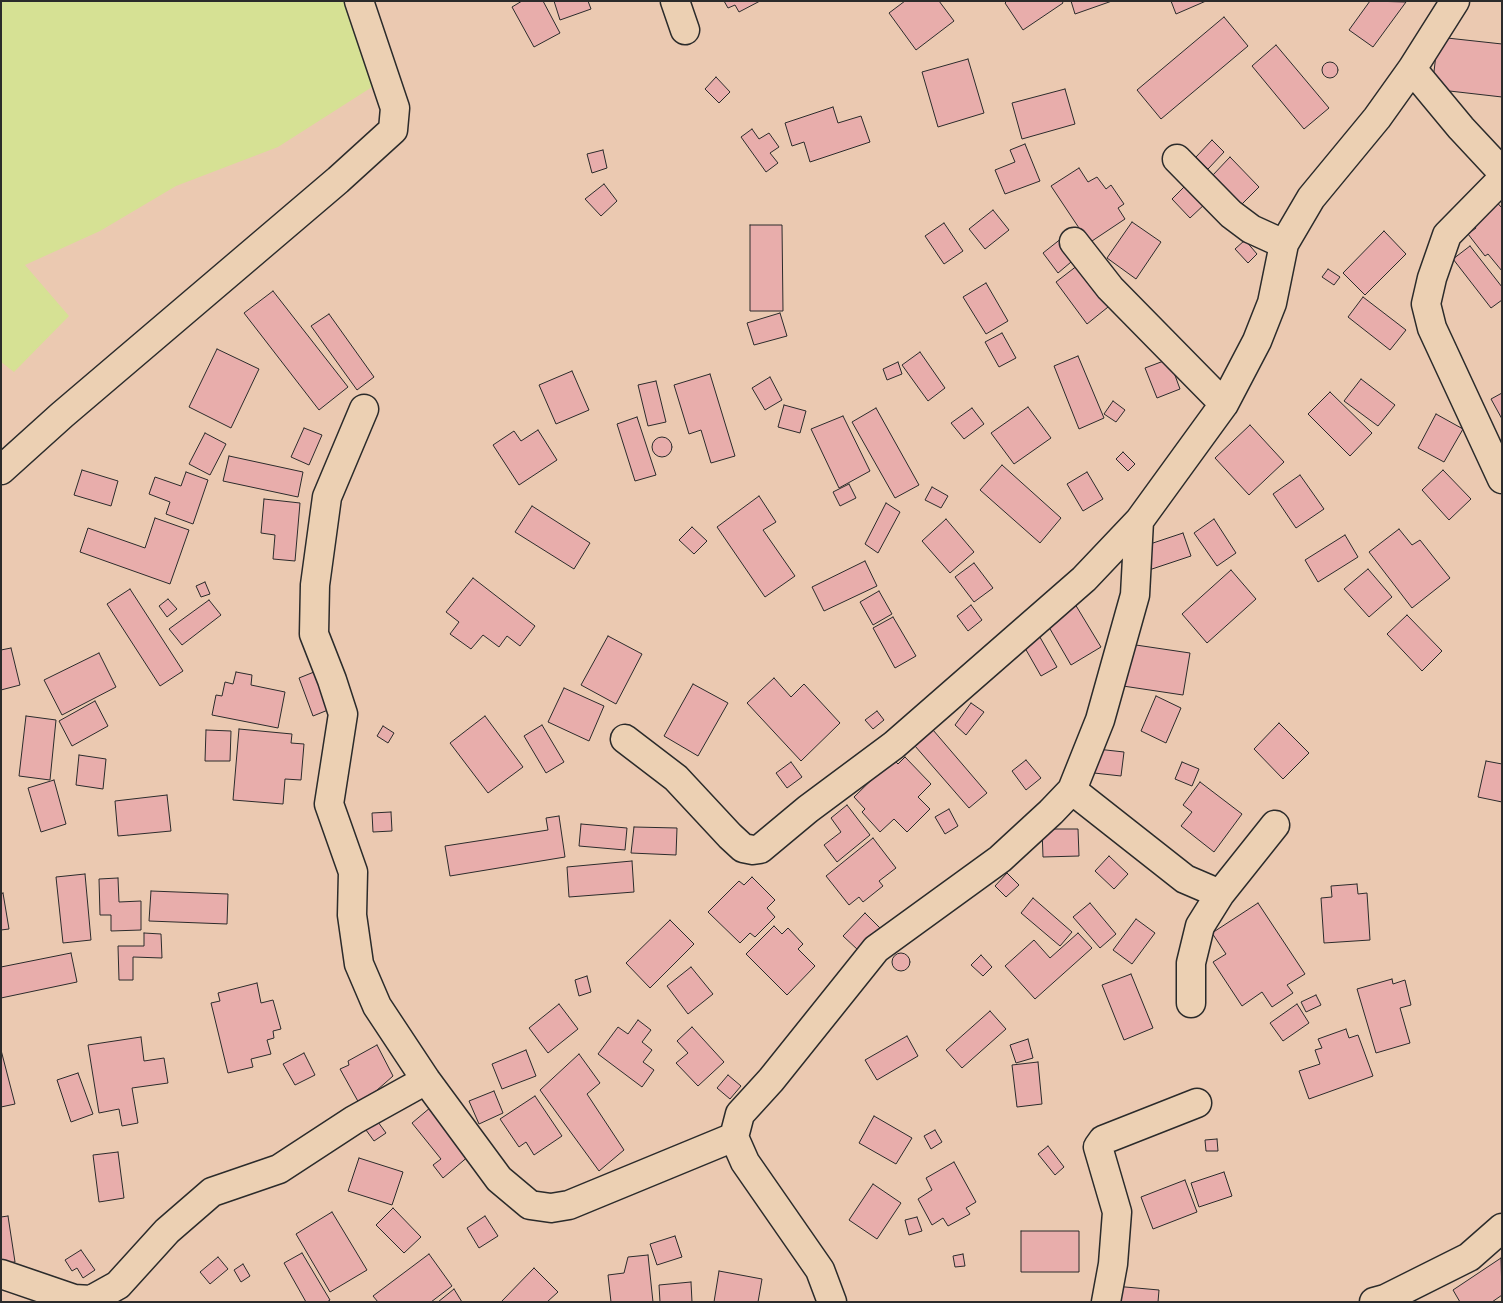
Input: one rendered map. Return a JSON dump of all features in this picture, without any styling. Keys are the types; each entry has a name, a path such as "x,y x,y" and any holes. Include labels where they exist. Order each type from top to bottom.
{"street":[{"path":"1,470 62,415 393,130 395,108 359,1"},
{"path":"675,1 685,30"},
{"path":"625,739 676,778 743,848 760,849 808,809 894,746 1084,579 1139,522 1224,404 1257,341 1272,303 1284,244 1311,198 1377,118 1412,69 1455,1"},
{"path":"1412,69 1502,172"},
{"path":"1177,159 1231,214 1251,229 1284,244"},
{"path":"1502,179 1447,234 1432,278 1426,304 1432,328 1502,479"},
{"path":"1074,242 1110,288 1224,404"},
{"path":"364,409 327,497 315,585 314,634 343,714 329,804 353,872 352,915 359,964 377,1006 426,1080 500,1179 530,1205 550,1208 569,1205 734,1137"},
{"path":"832,1302 820,1270 745,1162 734,1137 740,1114 771,1080 876,949 1000,859 1072,790 1100,720 1135,595 1139,522"},
{"path":"1072,790 1185,879 1220,894"},
{"path":"1191,1003 1191,963 1200,926 1220,894 1275,825"},
{"path":"1,1274 74,1299 92,1301 118,1284 167,1231 212,1192 279,1169 354,1120 426,1080"},
{"path":"1106,1302 1113,1264 1117,1212 1098,1147 1104,1140 1197,1103"},
{"path":"1382,1301 1469,1257 1502,1228"}],"green space":[{"path":"1,1 371,1 394,73 278,147 176,186 100,231 25,265 69,316 14,372 1,362"}],"building":[{"path":"522,1 543,1 560,33 534,47 512,7"},
{"path":"554,1 588,1 591,9 560,20"},
{"path":"724,1 760,1 739,12 735,5 728,8"},
{"path":"905,1 939,1 954,21 916,50 889,13"},
{"path":"1007,1 1062,1 1063,3 1023,30 1005,3"},
{"path":"1071,1 1112,1 1075,14"},
{"path":"1171,1 1206,1 1176,14"},
{"path":"1370,1 1406,2 1373,47 1349,30"},
{"path":"1224,17 1248,46 1161,119 1137,90"},
{"path":"1438,37 1502,44 1502,97 1432,89"},
{"path":"1276,45 1329,108 1304,129 1252,66"},
{"path":"968,59 984,113 938,127 922,72"},
{"path":"1330,62 1336,64 1338,70 1336,76 1330,78 1324,76 1322,70 1324,64"},
{"path":"716,77 730,92 719,103 705,89"},
{"path":"1065,89 1075,124 1022,139 1012,103"},
{"path":"833,107 838,123 861,116 870,142 810,162 804,142 792,146 785,123"},
{"path":"752,129 759,139 769,133 779,147 770,153 778,163 766,172 741,137"},
{"path":"1212,140 1224,152 1208,169 1196,157"},
{"path":"1025,144 1040,181 1005,194 995,170 1015,162 1010,150"},
{"path":"603,150 607,168 592,173 587,154"},
{"path":"1230,157 1259,187 1241,205 1212,176"},
{"path":"1079,168 1088,182 1097,177 1106,189 1111,185 1124,204 1118,208 1125,219 1089,243 1051,186"},
{"path":"1188,183 1207,202 1190,218 1172,199"},
{"path":"604,184 617,201 601,216 585,199"},
{"path":"1492,197 1502,208 1502,271 1488,254 1485,256 1468,234 1476,228 1467,216"},
{"path":"993,210 1009,230 985,249 969,229"},
{"path":"1132,222 1161,242 1136,279 1107,258"},
{"path":"944,223 963,251 944,264 925,236"},
{"path":"750,225 782,225 783,311 750,311"},
{"path":"1384,231 1406,254 1365,295 1343,273"},
{"path":"1062,238 1077,257 1058,273 1043,253"},
{"path":"1245,240 1257,254 1248,263 1235,249"},
{"path":"1470,246 1502,287 1502,300 1491,308 1453,259"},
{"path":"1082,262 1113,303 1087,324 1056,282"},
{"path":"1328,269 1340,277 1334,285 1322,277"},
{"path":"986,283 1008,321 986,334 963,297"},
{"path":"273,291 348,387 319,410 244,313"},
{"path":"1363,297 1406,330 1390,350 1348,317"},
{"path":"780,313 787,336 754,345 747,323"},
{"path":"329,314 374,377 357,390 311,326"},
{"path":"1002,333 1016,358 999,367 985,342"},
{"path":"217,349 259,369 231,428 189,407"},
{"path":"920,352 945,388 928,401 902,365"},
{"path":"1078,356 1104,418 1079,429 1054,366"},
{"path":"1169,359 1180,389 1157,398 1145,368"},
{"path":"898,362 902,374 887,380 883,369"},
{"path":"572,371 589,410 556,424 539,385"},
{"path":"710,374 735,456 711,463 701,430 689,434 674,385"},
{"path":"770,377 782,400 765,410 752,388"},
{"path":"1361,379 1395,405 1378,426 1344,401"},
{"path":"656,381 666,422 648,426 638,385"},
{"path":"1330,392 1372,433 1350,456 1308,414"},
{"path":"1502,393 1502,419 1491,399"},
{"path":"1113,401 1125,410 1116,422 1104,414"},
{"path":"784,405 806,411 800,433 778,427"},
{"path":"1028,407 1051,438 1014,464 991,433"},
{"path":"876,408 919,485 895,498 852,422"},
{"path":"972,408 984,424 964,439 951,423"},
{"path":"1436,414 1463,429 1444,462 1418,448"},
{"path":"843,416 870,471 839,488 811,429"},
{"path":"637,417 656,475 635,481 617,424"},
{"path":"1250,425 1284,462 1249,495 1215,458"},
{"path":"304,428 322,435 309,465 291,457"},
{"path":"538,430 557,460 519,485 493,445 514,431 521,441"},
{"path":"205,433 226,444 210,475 189,464"},
{"path":"662,437 669,440 672,447 669,454 662,457 655,454 652,447 655,440"},
{"path":"1123,452 1135,464 1128,471 1116,459"},
{"path":"229,456 303,472 298,497 223,481"},
{"path":"1002,465 1061,518 1040,543 980,490"},
{"path":"82,470 118,481 111,506 74,495"},
{"path":"1443,470 1471,499 1449,520 1422,490"},
{"path":"186,472 208,480 193,524 166,514 170,502 149,494 155,477 181,486"},
{"path":"1087,472 1103,499 1083,511 1067,484"},
{"path":"1300,475 1324,509 1296,528 1273,494"},
{"path":"849,484 856,498 840,506 833,492"},
{"path":"932,487 948,496 941,508 925,500"},
{"path":"759,496 776,522 763,530 795,576 765,597 717,527"},
{"path":"264,499 300,503 295,561 273,559 275,535 261,533"},
{"path":"886,503 900,512 878,553 865,544"},
{"path":"532,506 590,543 574,569 515,532"},
{"path":"155,518 189,530 170,584 80,552 88,528 145,548"},
{"path":"946,519 974,552 950,573 922,541"},
{"path":"1214,519 1236,553 1217,566 1194,533"},
{"path":"692,527 707,541 694,554 679,540"},
{"path":"1399,529 1412,545 1420,540 1450,578 1412,608 1369,552"},
{"path":"1183,533 1191,556 1149,570 1141,547"},
{"path":"1345,535 1358,557 1318,582 1305,560"},
{"path":"865,561 877,586 824,611 812,587"},
{"path":"974,563 993,588 974,602 955,577"},
{"path":"1368,569 1392,597 1369,617 1344,589"},
{"path":"1231,570 1256,599 1207,643 1182,614"},
{"path":"473,578 535,626 520,646 507,636 499,647 483,635 471,649 450,634 459,622 446,612"},
{"path":"205,582 210,594 201,597 196,586"},
{"path":"130,589 183,671 160,686 107,604"},
{"path":"879,591 892,614 873,625 860,602"},
{"path":"168,599 177,609 167,617 159,606"},
{"path":"209,600 221,615 182,645 169,629"},
{"path":"1075,604 1101,647 1071,665 1046,622"},
{"path":"971,605 982,620 968,631 957,616"},
{"path":"1407,615 1442,651 1422,671 1387,634"},
{"path":"893,617 916,656 895,668 873,628"},
{"path":"1037,632 1057,667 1041,676 1021,641"},
{"path":"608,636 642,654 616,704 581,685"},
{"path":"1129,644 1190,653 1183,695 1123,686"},
{"path":"11,648 20,685 1,690 1,650"},
{"path":"99,653 116,687 62,715 44,680"},
{"path":"319,670 333,708 313,716 299,678"},
{"path":"236,672 252,675 251,685 285,692 278,728 212,715 216,695 222,696 225,682 233,684"},
{"path":"774,678 791,697 804,684 840,723 801,761 747,703"},
{"path":"693,684 728,703 698,756 664,736"},
{"path":"564,688 604,706 589,741 548,722"},
{"path":"1156,696 1181,708 1166,743 1141,731"},
{"path":"95,701 108,726 72,746 59,721"},
{"path":"971,703 984,712 966,735 955,725"},
{"path":"877,711 884,720 873,729 865,720"},
{"path":"26,716 56,720 50,780 19,776"},
{"path":"485,716 523,767 488,793 450,743"},
{"path":"1279,723 1309,753 1283,779 1254,749"},
{"path":"542,725 564,762 546,773 524,736"},
{"path":"383,726 394,733 388,743 377,736"},
{"path":"239,729 292,734 291,743 304,744 301,780 285,779 283,804 233,800"},
{"path":"206,730 231,731 230,761 205,761"},
{"path":"933,730 987,793 969,808 915,746"},
{"path":"1097,749 1124,752 1121,776 1094,773"},
{"path":"79,755 106,759 103,789 76,785"},
{"path":"905,757 931,784 918,797 930,809 907,832 894,819 880,832 862,812 865,809 854,797 893,759 898,764"},
{"path":"1026,760 1041,778 1026,790 1012,771"},
{"path":"1486,761 1502,764 1502,802 1478,797"},
{"path":"791,762 802,777 787,788 776,773"},
{"path":"1182,762 1199,769 1192,786 1175,779"},
{"path":"54,780 66,824 41,832 28,788"},
{"path":"1200,782 1242,814 1214,852 1181,826 1192,812 1183,805"},
{"path":"167,795 171,831 118,836 115,801"},
{"path":"847,805 870,835 837,862 824,845 841,832 831,818"},
{"path":"949,809 958,826 945,834 935,817"},
{"path":"391,812 392,831 373,832 372,813"},
{"path":"559,816 565,857 450,876 445,846 548,830 546,818"},
{"path":"581,824 627,828 625,850 579,846"},
{"path":"634,827 677,828 676,855 631,853"},
{"path":"1042,829 1078,829 1079,856 1043,857"},
{"path":"873,838 896,868 879,881 883,886 863,902 859,897 849,905 826,876"},
{"path":"1109,856 1128,874 1114,889 1095,871"},
{"path":"632,861 634,892 569,897 567,867"},
{"path":"1007,873 1019,885 1006,897 995,886"},
{"path":"85,874 91,940 63,943 56,877"},
{"path":"752,877 775,900 767,908 775,917 755,937 750,933 740,943 708,912 739,881 744,885"},
{"path":"118,878 119,902 141,901 141,930 111,931 111,915 100,915 99,879"},
{"path":"1357,884 1358,894 1367,893 1370,940 1324,943 1321,898 1332,897 1331,886"},
{"path":"151,891 228,894 227,924 149,921"},
{"path":"3,893 9,929 1,930 1,894"},
{"path":"1033,898 1072,932 1060,946 1021,913"},
{"path":"1090,903 1116,934 1100,948 1073,917"},
{"path":"1258,903 1305,974 1287,985 1293,993 1272,1007 1262,992 1242,1006 1213,962 1226,954 1212,933"},
{"path":"865,913 880,928 858,950 843,936"},
{"path":"1136,919 1155,933 1132,964 1113,950"},
{"path":"670,920 694,944 650,988 626,963"},
{"path":"774,926 782,934 788,928 803,944 798,949 815,966 787,995 746,954"},
{"path":"144,933 161,934 162,958 133,957 133,980 119,980 118,946 144,946"},
{"path":"1078,933 1092,948 1035,999 1005,966 1034,940 1050,958"},
{"path":"71,953 77,982 1,998 1,967"},
{"path":"901,953 907,956 910,962 907,968 901,971 895,968 892,962 895,956"},
{"path":"981,955 992,967 983,976 971,965"},
{"path":"691,967 713,994 688,1014 667,986"},
{"path":"1131,974 1153,1028 1124,1040 1102,985"},
{"path":"587,976 591,992 579,996 575,980"},
{"path":"1392,979 1393,984 1405,980 1411,1005 1400,1008 1410,1043 1376,1053 1357,989"},
{"path":"257,983 261,1003 273,1000 281,1029 273,1031 274,1038 267,1040 271,1054 251,1059 253,1067 228,1073 211,1003 220,1001 218,993"},
{"path":"1316,995 1321,1005 1306,1012 1301,1002"},
{"path":"559,1004 578,1029 548,1053 529,1028"},
{"path":"1297,1004 1309,1023 1283,1041 1270,1023"},
{"path":"990,1011 1006,1029 962,1068 946,1050"},
{"path":"638,1020 651,1030 642,1042 652,1050 643,1062 654,1070 642,1087 598,1054 618,1027 628,1034"},
{"path":"692,1027 724,1062 698,1086 676,1063 688,1053 677,1041"},
{"path":"1346,1029 1349,1038 1358,1035 1373,1076 1309,1099 1299,1071 1320,1064 1315,1050 1322,1048 1318,1039"},
{"path":"907,1036 918,1056 877,1080 865,1060"},
{"path":"141,1037 144,1061 164,1058 168,1083 132,1088 138,1123 122,1126 119,1109 99,1113 88,1045"},
{"path":"1028,1039 1033,1058 1016,1063 1010,1045"},
{"path":"377,1045 393,1076 360,1105 340,1069 349,1065 348,1061"},
{"path":"1,1050 15,1104 1,1107"},
{"path":"526,1050 536,1076 502,1089 492,1064"},
{"path":"304,1053 315,1075 295,1085 283,1064"},
{"path":"579,1054 600,1083 587,1094 624,1150 599,1171 540,1090"},
{"path":"1038,1062 1042,1104 1017,1107 1012,1065"},
{"path":"78,1073 93,1114 71,1122 57,1080"},
{"path":"728,1075 741,1086 730,1099 717,1088"},
{"path":"494,1091 503,1113 479,1124 469,1101"},
{"path":"535,1096 562,1136 534,1155 526,1142 519,1147 500,1119"},
{"path":"437,1102 470,1155 443,1178 433,1165 441,1159 412,1123"},
{"path":"874,1116 912,1138 896,1164 859,1143"},
{"path":"378,1122 386,1133 374,1141 366,1130"},
{"path":"935,1130 942,1142 931,1149 924,1136"},
{"path":"1217,1139 1218,1151 1206,1151 1205,1140"},
{"path":"1048,1146 1064,1167 1055,1175 1038,1154"},
{"path":"118,1152 124,1198 99,1202 93,1155"},
{"path":"359,1158 403,1172 392,1205 348,1191"},
{"path":"954,1162 976,1202 966,1208 970,1214 948,1226 943,1218 932,1225 918,1199 932,1190 926,1178"},
{"path":"1224,1172 1232,1196 1199,1207 1191,1183"},
{"path":"1185,1180 1197,1212 1153,1229 1141,1197"},
{"path":"873,1184 901,1203 877,1239 849,1220"},
{"path":"393,1208 421,1237 404,1253 376,1225"},
{"path":"332,1212 367,1270 330,1292 296,1234"},
{"path":"8,1216 15,1262 1,1264 1,1217"},
{"path":"485,1216 498,1236 479,1248 467,1228"},
{"path":"917,1217 922,1231 909,1235 905,1220"},
{"path":"1021,1231 1079,1231 1079,1272 1021,1272"},
{"path":"675,1236 682,1257 657,1265 650,1244"},
{"path":"81,1250 95,1270 83,1278 77,1268 72,1271 65,1260"},
{"path":"302,1253 330,1300 327,1302 306,1302 284,1263"},
{"path":"429,1254 452,1286 431,1302 378,1302 373,1296"},
{"path":"963,1254 965,1266 955,1267 953,1256"},
{"path":"648,1255 653,1302 611,1302 608,1275 624,1273 628,1257"},
{"path":"218,1257 228,1269 210,1284 200,1272"},
{"path":"1501,1258 1502,1295 1492,1302 1460,1302 1453,1290"},
{"path":"243,1264 250,1276 241,1282 234,1270"},
{"path":"534,1268 558,1292 547,1302 501,1302"},
{"path":"719,1271 762,1279 758,1302 714,1302"},
{"path":"691,1282 692,1302 660,1302 659,1285"},
{"path":"1114,1286 1159,1290 1158,1302 1112,1302"},
{"path":"454,1289 462,1302 438,1302"}]}
